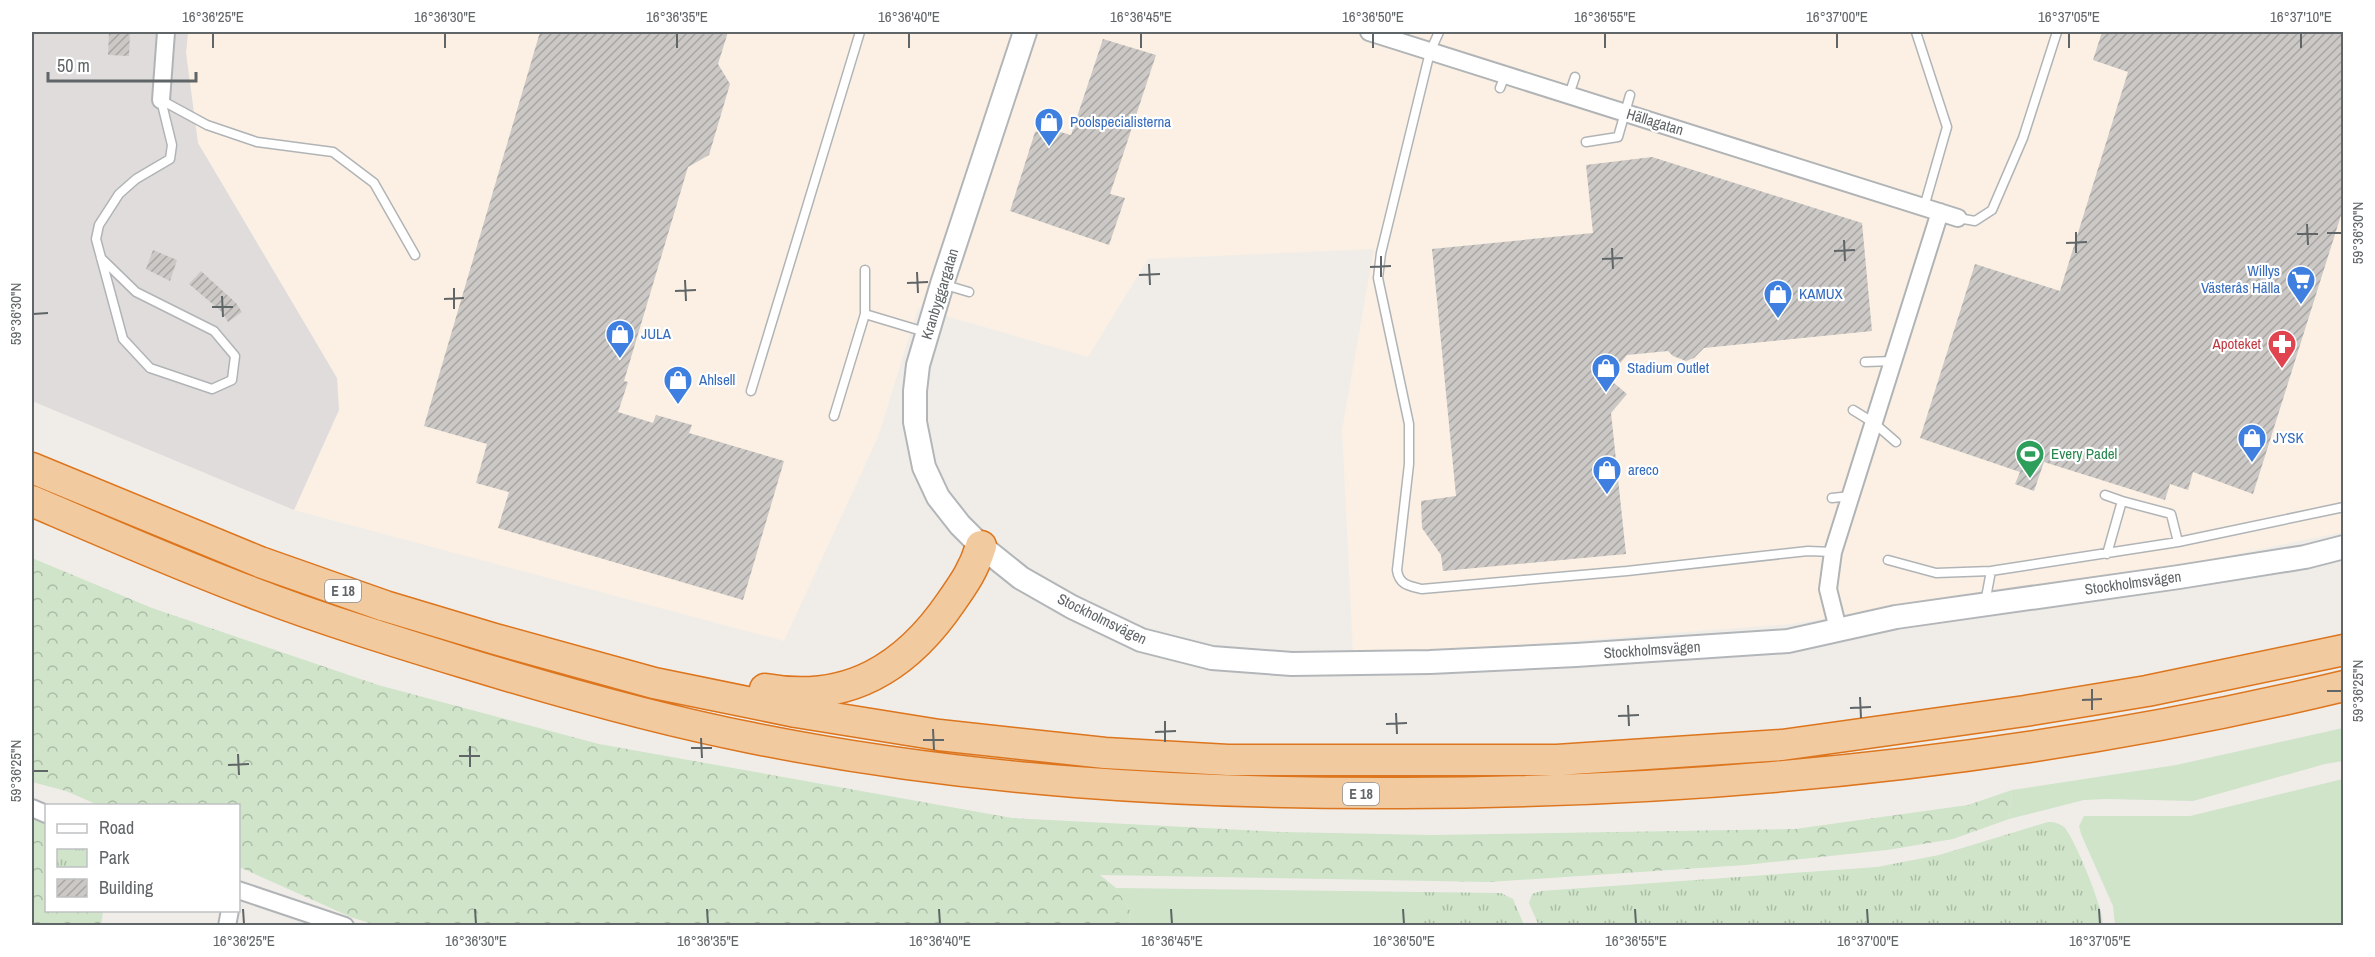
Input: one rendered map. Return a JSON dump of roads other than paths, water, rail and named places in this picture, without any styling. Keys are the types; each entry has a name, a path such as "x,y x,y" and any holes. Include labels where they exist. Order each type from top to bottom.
{"highway":[{"name":"E 18","path":"32,468 260,562 385,606 654,683 745,702 939,735 1105,753 1217,759 1557,760 1782,745 2036,710 2158,689 2343,650"},
{"name":"E 18","path":"32,501 251,592 387,639 551,689 770,742 923,767 1088,785 1308,794 1479,793 1696,784 1931,761 2071,741 2212,716 2343,686"},
{"name":"E 18","path":"548,654 576,647 672,670 768,689 803,692 838,689 880,672 901,659 918,644 940,618 974,568 981,546"}],"street":[{"path":"161,100 166,32"},
{"name":"Kranbyggargatan","path":"981,546 960,525 938,497 924,467 915,422 915,391 918,365 942,284 1025,32"},
{"name":"Hällagatan","path":"1370,32 1430,52 1502,82 1569,95 1958,218"},
{"path":"1838,629 1828,589 1833,552 1893,361 1932,210"},
{"name":"Stockholmsvägen","path":"981,546 1022,578 1072,607 1141,640 1212,658 1254,663 1418,662 1576,655 1788,641 1838,629 1985,603 2190,575 2305,557 2343,547"},
{"path":"240,891 345,926"}],"lane":[{"path":"751,391 860,32"},
{"path":"1439,32 1430,52 1381,253 1378,278 1409,424 1408,464 1398,578 1404,585 1422,589 1627,571 1808,551 1833,552"},
{"path":"1917,32 1947,128 1932,210"},
{"path":"1958,218 1975,221 1992,210 2023,138 2057,32"},
{"path":"1569,95 1575,77"},
{"path":"1586,142 1618,137 1630,95"},
{"path":"161,100 207,125 257,142 333,152 374,183 416,255"},
{"path":"101,258 136,292 214,331 235,356 232,380 212,388 150,368 123,339 101,258 96,239 99,225 119,194 136,179 170,159 172,145 161,100"},
{"path":"834,416 865,314 865,270"},
{"path":"942,284 969,292"},
{"path":"865,314 928,333"},
{"path":"1865,362 1893,361"},
{"path":"1853,410 1874,423 1896,442"},
{"path":"2106,495 2171,514 2178,542"},
{"path":"1832,498 1851,496"},
{"path":"2107,554 2122,501"},
{"path":"1888,560 1936,573 1991,571 2178,542 2343,507"},
{"path":"1985,603 1991,571"}],"place":[{"name":"Poolspecialisterna","path":"1049,148"},
{"name":"Willys Västerås Hälla","path":"2301,306"},
{"name":"KAMUX","path":"1778,320"},
{"name":"JULA","path":"620,360"},
{"name":"Apoteket","path":"2282,370"},
{"name":"Stadium Outlet","path":"1606,394"},
{"name":"Ahlsell","path":"678,406"},
{"name":"JYSK","path":"2252,464"},
{"name":"Every Padel","path":"2030,480"},
{"name":"areco","path":"1607,496"}]}
